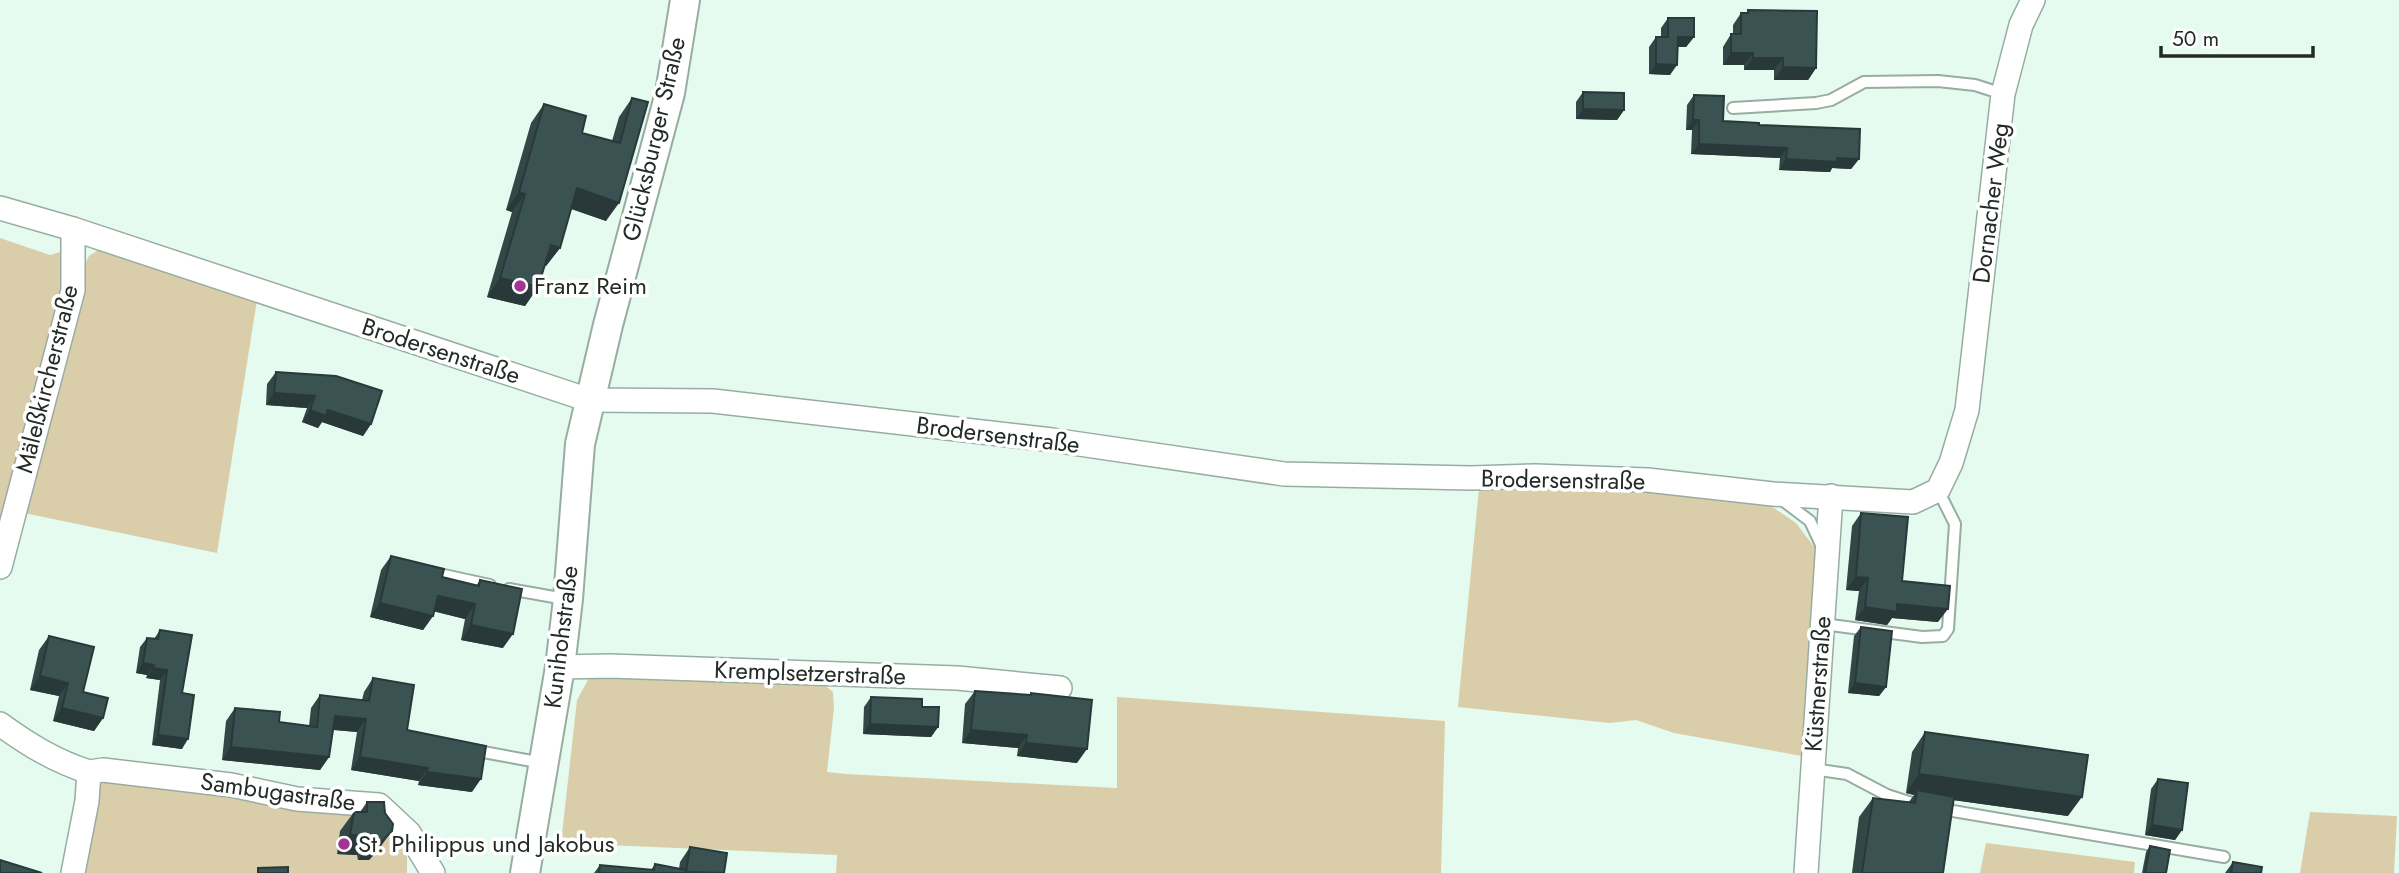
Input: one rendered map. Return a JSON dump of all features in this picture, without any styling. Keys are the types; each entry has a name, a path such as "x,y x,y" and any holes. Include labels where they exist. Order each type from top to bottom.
{"street":[{"name":"Glücksburger Straße","path":"589,400 670,93 685,0"},
{"name":"Dornacher Weg","path":"1938,490 1951,463 1967,410 2003,93 2021,25 2032,0"},
{"name":"Brodersenstraße","path":"0,208 73,229 589,400 713,401 1052,440 1284,474 1471,478 1535,476 1647,480 1773,494 1913,502 1938,490"},
{"name":"Mäleßkircherstraße","path":"0,567 73,290 73,229"},
{"name":"Kunihohstraße","path":"525,873 560,667 580,444 589,400"},
{"name":"Küstnerstraße","path":"1805,873 1831,496"},
{"name":"Kremplsetzerstraße","path":"560,667 610,666 957,678 1059,688"},
{"path":"0,724 38,751 66,765 89,772 87,801 74,873"},
{"name":"Sambugastraße","path":"89,772 103,770 231,785 297,799 379,805 409,833 433,873"}],"lane":[{"path":"1733,108 1816,103 1831,100 1864,82 1938,81 1975,85 2003,93"},
{"path":"1823,624 1922,637 1942,635 1948,629 1955,524 1938,490"},
{"path":"1773,494 1810,521 1827,557"},
{"path":"419,570 550,598 568,599"},
{"path":"459,747 544,763"},
{"path":"1813,769 1847,774 1887,795 1938,809 2224,857"}],"shaded area":[{"path":"0,238 50,255 60,252 66,268 66,288 0,534"},
{"path":"103,247 257,300 217,553 24,513 81,271 89,256"},
{"path":"1539,485 1634,488 1768,504 1796,523 1815,548 1802,756 1674,733 1636,720 1610,723 1458,707 1479,488"},
{"path":"606,670 817,679 833,692 834,708 827,772 846,774 1117,788 1117,697 1445,721 1441,873 836,873 837,855 561,843 577,700 589,678"},
{"path":"101,780 373,810 407,843 407,873 85,873"},
{"path":"2310,812 2397,816 2394,873 2300,873"},
{"path":"1986,843 2135,862 2134,873 1980,873"}],"building":[{"path":"1748,10 1817,11 1816,68 1783,67 1783,58 1753,58 1753,53 1731,53 1731,34 1741,34 1741,13 1748,13"},
{"path":"1668,18 1694,18 1694,37 1678,37 1677,65 1656,64 1656,37 1668,37"},
{"path":"1583,92 1624,93 1624,110 1583,109"},
{"path":"1694,95 1724,96 1723,121 1860,129 1859,159 1837,158 1837,162 1786,159 1787,148 1699,144 1699,120 1693,120"},
{"path":"632,98 648,102 619,203 577,188 560,248 551,245 538,287 500,278 525,194 519,192 544,104 586,116 582,133 620,143"},
{"path":"276,372 336,376 382,391 371,424 328,410 326,416 310,410 315,396 274,393"},
{"path":"1861,513 1908,517 1902,581 1950,586 1948,609 1897,604 1897,612 1865,607 1868,578 1856,577"},
{"path":"391,556 444,569 442,577 479,586 480,580 522,589 513,634 471,625 475,604 438,596 433,616 380,603"},
{"path":"1861,627 1892,631 1886,687 1855,683"},
{"path":"160,630 192,635 182,693 194,695 188,739 158,735 167,670 143,663 147,638 158,639"},
{"path":"49,636 94,647 83,692 108,698 103,718 62,708 68,683 40,676"},
{"path":"373,678 414,685 407,730 486,746 481,779 427,772 428,768 360,757 366,719 335,716 329,757 231,747 235,708 280,712 279,722 317,727 320,695 369,701"},
{"path":"975,691 1031,693 1092,700 1087,749 1026,743 1027,735 971,730"},
{"path":"871,697 922,699 922,707 939,707 938,727 870,724"},
{"path":"1925,732 2088,755 2082,797 1919,774"},
{"path":"2158,779 2188,783 2182,830 2152,825"},
{"path":"1917,790 1954,797 1943,873 1862,873 1873,798 1915,803"},
{"path":"367,802 384,802 385,813 393,824 392,831 382,841 371,841 370,836 350,835 354,812 367,812"},
{"path":"2150,846 2170,850 2166,873 2145,873"},
{"path":"690,847 727,853 724,873 686,872"},
{"path":"0,860 42,873 0,873"},
{"path":"2233,862 2262,867 2261,873 2231,873"},
{"path":"655,864 686,870 685,873 599,873 600,865 654,870"},
{"path":"288,867 288,873 258,873 258,868"}],"place":[{"name":"Franz Reim","path":"520,286"},
{"name":"St. Philippus und Jakobus","path":"344,844"}]}
